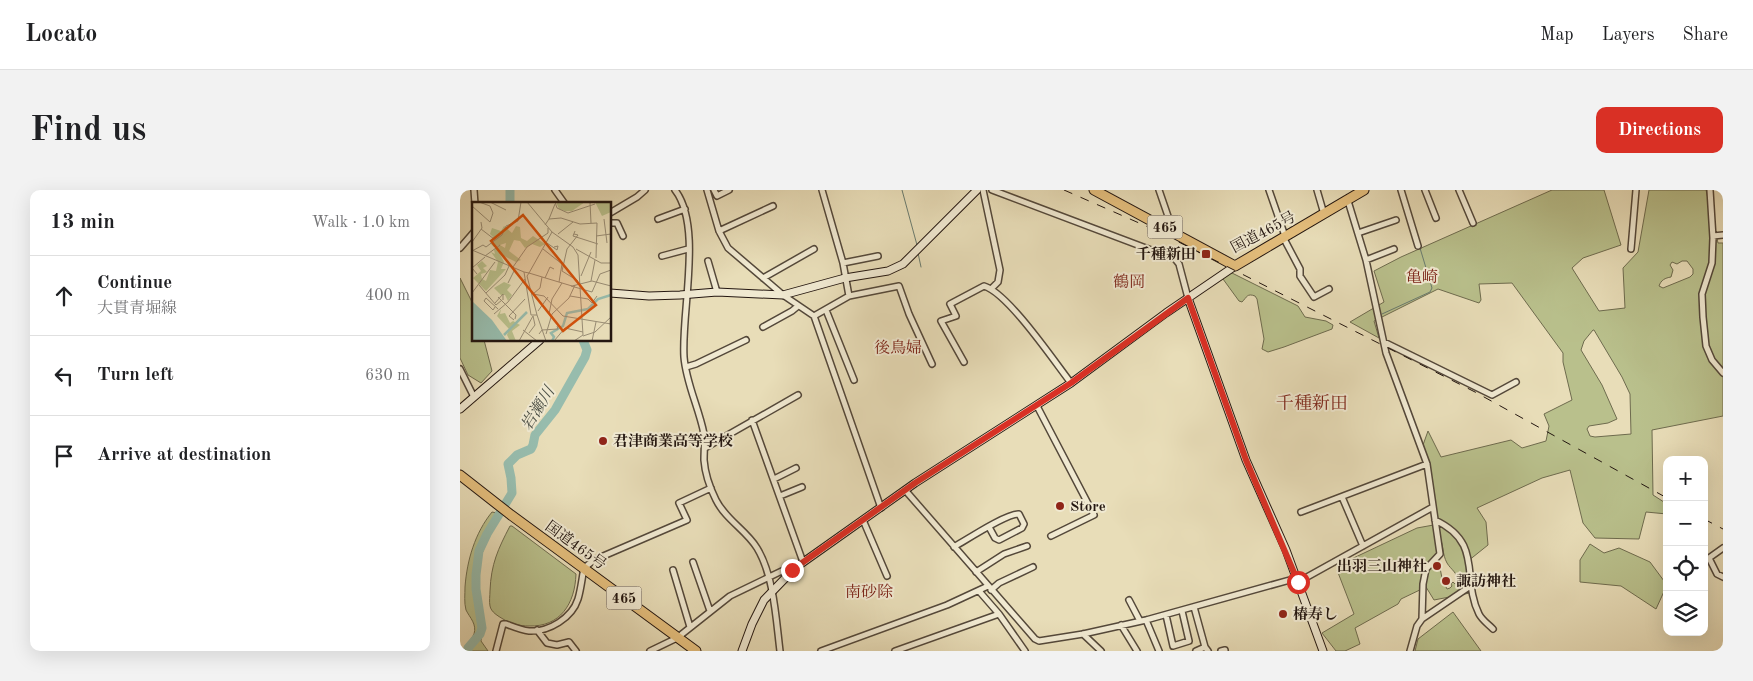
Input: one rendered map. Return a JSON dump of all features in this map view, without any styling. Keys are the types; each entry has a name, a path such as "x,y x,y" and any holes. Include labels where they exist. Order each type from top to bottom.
{"highway":[{"name":"国道465号","path":"1094,190 1235,266 1364,190"},
{"name":"国道465号","path":"460,475 511,515 696,651"}],"street":[{"path":"564,190 556,191 564,202"},
{"path":"611,212 645,190"},
{"path":"675,190 685,208 688,224 684,357 701,422 705,448 704,462 711,488 722,512 757,548 772,592 780,651"},
{"path":"707,190 719,231 728,248 784,295 814,316 881,508"},
{"path":"714,190 718,196 729,190"},
{"path":"822,190 843,263 849,296"},
{"path":"611,293 649,296 717,292 784,295 845,278 888,271 903,264 977,190"},
{"path":"983,190 1000,270 998,282 992,288"},
{"path":"992,190 1048,213 1175,259 1179,264 1188,298 1246,460 1298,580 1323,651"},
{"path":"1160,190 1170,222 1170,230"},
{"path":"1269,190 1284,237 1300,269 1300,276 1314,296 1329,289"},
{"path":"1317,190 1324,214"},
{"path":"1402,190 1418,246"},
{"path":"1425,190 1436,218"},
{"path":"1459,190 1473,223"},
{"path":"1630,249 1636,190"},
{"path":"1710,190 1713,236 1712,263 1702,294 1703,317 1706,346 1712,360 1723,373"},
{"path":"1348,201 1366,260 1393,374 1427,464 1440,554 1426,569 1422,584 1422,619"},
{"path":"719,231 773,206"},
{"path":"658,218 685,208"},
{"path":"1358,232 1396,220"},
{"path":"611,223 617,223 623,236"},
{"path":"460,248 472,234"},
{"path":"1713,236 1723,235"},
{"path":"662,256 688,249"},
{"path":"763,278 814,249"},
{"path":"1366,260 1394,249"},
{"path":"843,263 878,256"},
{"path":"708,261 717,292"},
{"path":"742,651 759,610 792,570 905,490 1071,383 1235,266"},
{"path":"814,316 849,296 899,286 909,314 932,364"},
{"path":"964,362 941,321 956,316 950,304 984,286 992,288 1015,311 1071,383"},
{"path":"764,327 798,306"},
{"path":"826,310 854,380"},
{"path":"686,367 746,340"},
{"path":"460,409 539,341"},
{"path":"1384,342 1492,395 1516,382"},
{"path":"460,369 474,397"},
{"path":"705,448 798,395"},
{"path":"1037,406 1094,515 1051,536"},
{"path":"752,420 803,562"},
{"path":"1300,512 1427,464"},
{"path":"774,479 796,468"},
{"path":"780,496 802,486"},
{"path":"496,651 503,624 521,630 537,630 551,627 560,622 574,608 578,599 584,568 594,560 687,520 679,502 711,488"},
{"path":"905,490 1035,639 1044,641 1143,621 1298,580 1434,507"},
{"path":"1342,497 1363,546"},
{"path":"954,547 989,527 1016,514 1019,514 1024,524 1022,528 999,540 995,538 989,527"},
{"path":"864,520 888,576"},
{"path":"1435,520 1448,528 1464,544 1480,616 1493,628"},
{"path":"976,572 1004,554 1027,546"},
{"path":"1723,548 1709,558 1717,574 1723,577"},
{"path":"693,562 710,611"},
{"path":"821,651 835,649 948,605 979,590 990,588 1033,567"},
{"path":"650,651 677,638 730,596 768,576 788,568 792,570"},
{"path":"672,570 690,628"},
{"path":"1410,651 1417,626 1422,619 1472,585"},
{"path":"979,590 999,614 1025,651"},
{"path":"1129,600 1160,651"},
{"path":"1194,608 1206,649 1196,651"},
{"path":"1166,615 1173,646 1189,641 1182,611"},
{"path":"895,651 999,614"},
{"path":"1121,625 1137,651"},
{"path":"537,630 547,643 557,645 570,642 576,651"},
{"path":"1083,634 1101,651"}],"green space":[{"path":"1552,190 1604,190 1621,245 1583,258 1572,268 1599,311 1625,308 1623,268 1638,252 1649,190 1706,190 1718,243 1723,243 1723,416 1652,430 1653,495 1663,501 1663,514 1646,512 1639,539 1595,538 1583,523 1570,470 1542,478 1477,508 1486,522 1488,545 1468,561 1475,592 1434,600 1426,587 1401,599 1398,604 1355,628 1360,644 1345,651 1336,651 1322,633 1354,614 1337,570 1345,562 1417,528 1439,524 1423,445 1428,431 1441,457 1511,440 1522,448 1546,441 1549,426 1544,414 1572,400 1563,362 1563,353 1512,283 1479,284 1481,300 1479,303 1438,289 1374,321 1379,338 1350,322 1384,302 1374,271 1401,257","holes":["1687,261 1693,269 1693,274 1690,277 1663,288 1659,286 1661,282 1671,277 1673,270 1670,265 1672,262 1677,264","1593,330 1622,377 1630,394 1631,434 1595,437 1590,436 1587,429 1589,426 1608,423 1617,419 1602,385 1581,350 1584,341","1439,536 1445,560 1456,574 1457,580 1457,583 1453,582 1452,586 1447,589 1443,583 1439,563 1437,561 1434,562 1439,552"]},
{"path":"1230,272 1298,306 1305,317 1326,321 1333,325 1332,329 1268,352 1262,349 1264,339 1257,299 1255,296 1250,295 1242,302 1239,301 1223,279"},
{"path":"460,278 472,302 472,341 484,341 492,371 481,383 468,375 460,358"},
{"path":"492,512 497,513 497,518 485,545 475,582 476,604 482,627 481,641 488,651 465,651 475,630 465,604 468,567 473,547 481,529"},
{"path":"510,526 576,574 573,595 569,604 564,612 549,623 522,626 499,617 491,608 490,591 494,565"},
{"path":"1590,544 1604,553 1619,548 1650,562 1663,580 1663,594 1656,609 1621,586 1580,582 1580,560"},
{"path":"1453,612 1481,651 1415,651 1418,639"}],"waterway":[{"name":"岩瀬川","path":"510,190 510,202"},
{"path":"902,190 917,245"},
{"path":"1382,314 1430,292 1432,288 1420,248"},
{"path":"918,253 921,267"},
{"name":"岩瀬川","path":"468,651 468,648 480,634 482,628 476,589 479,551 512,493 508,464 517,455 531,449 535,435 555,410 585,357 587,350 583,341"}],"railway":[{"path":"1064,190 1155,230 1475,392 1663,496"},
{"path":"1708,521 1723,529"}],"place":[{"name":"千種新田","path":"1206,254"},
{"name":"君津商業高等学校","path":"603,441"},
{"name":"Store","path":"1060,506"},
{"name":"出羽三山神社","path":"1437,566"},
{"name":"諏訪神社","path":"1446,581"},
{"name":"椿寿し","path":"1283,614"}],"district":[{"name":"亀崎","path":"1422,276"},
{"name":"鶴岡","path":"1129,281"},
{"name":"後鳥婦","path":"898,347"},
{"name":"千種新田","path":"1312,403"},
{"name":"南砂除","path":"869,591"}],"route":[{"path":"792,570 915,483 1071,383 1188,298 1246,460 1286,550 1298,582"}]}
